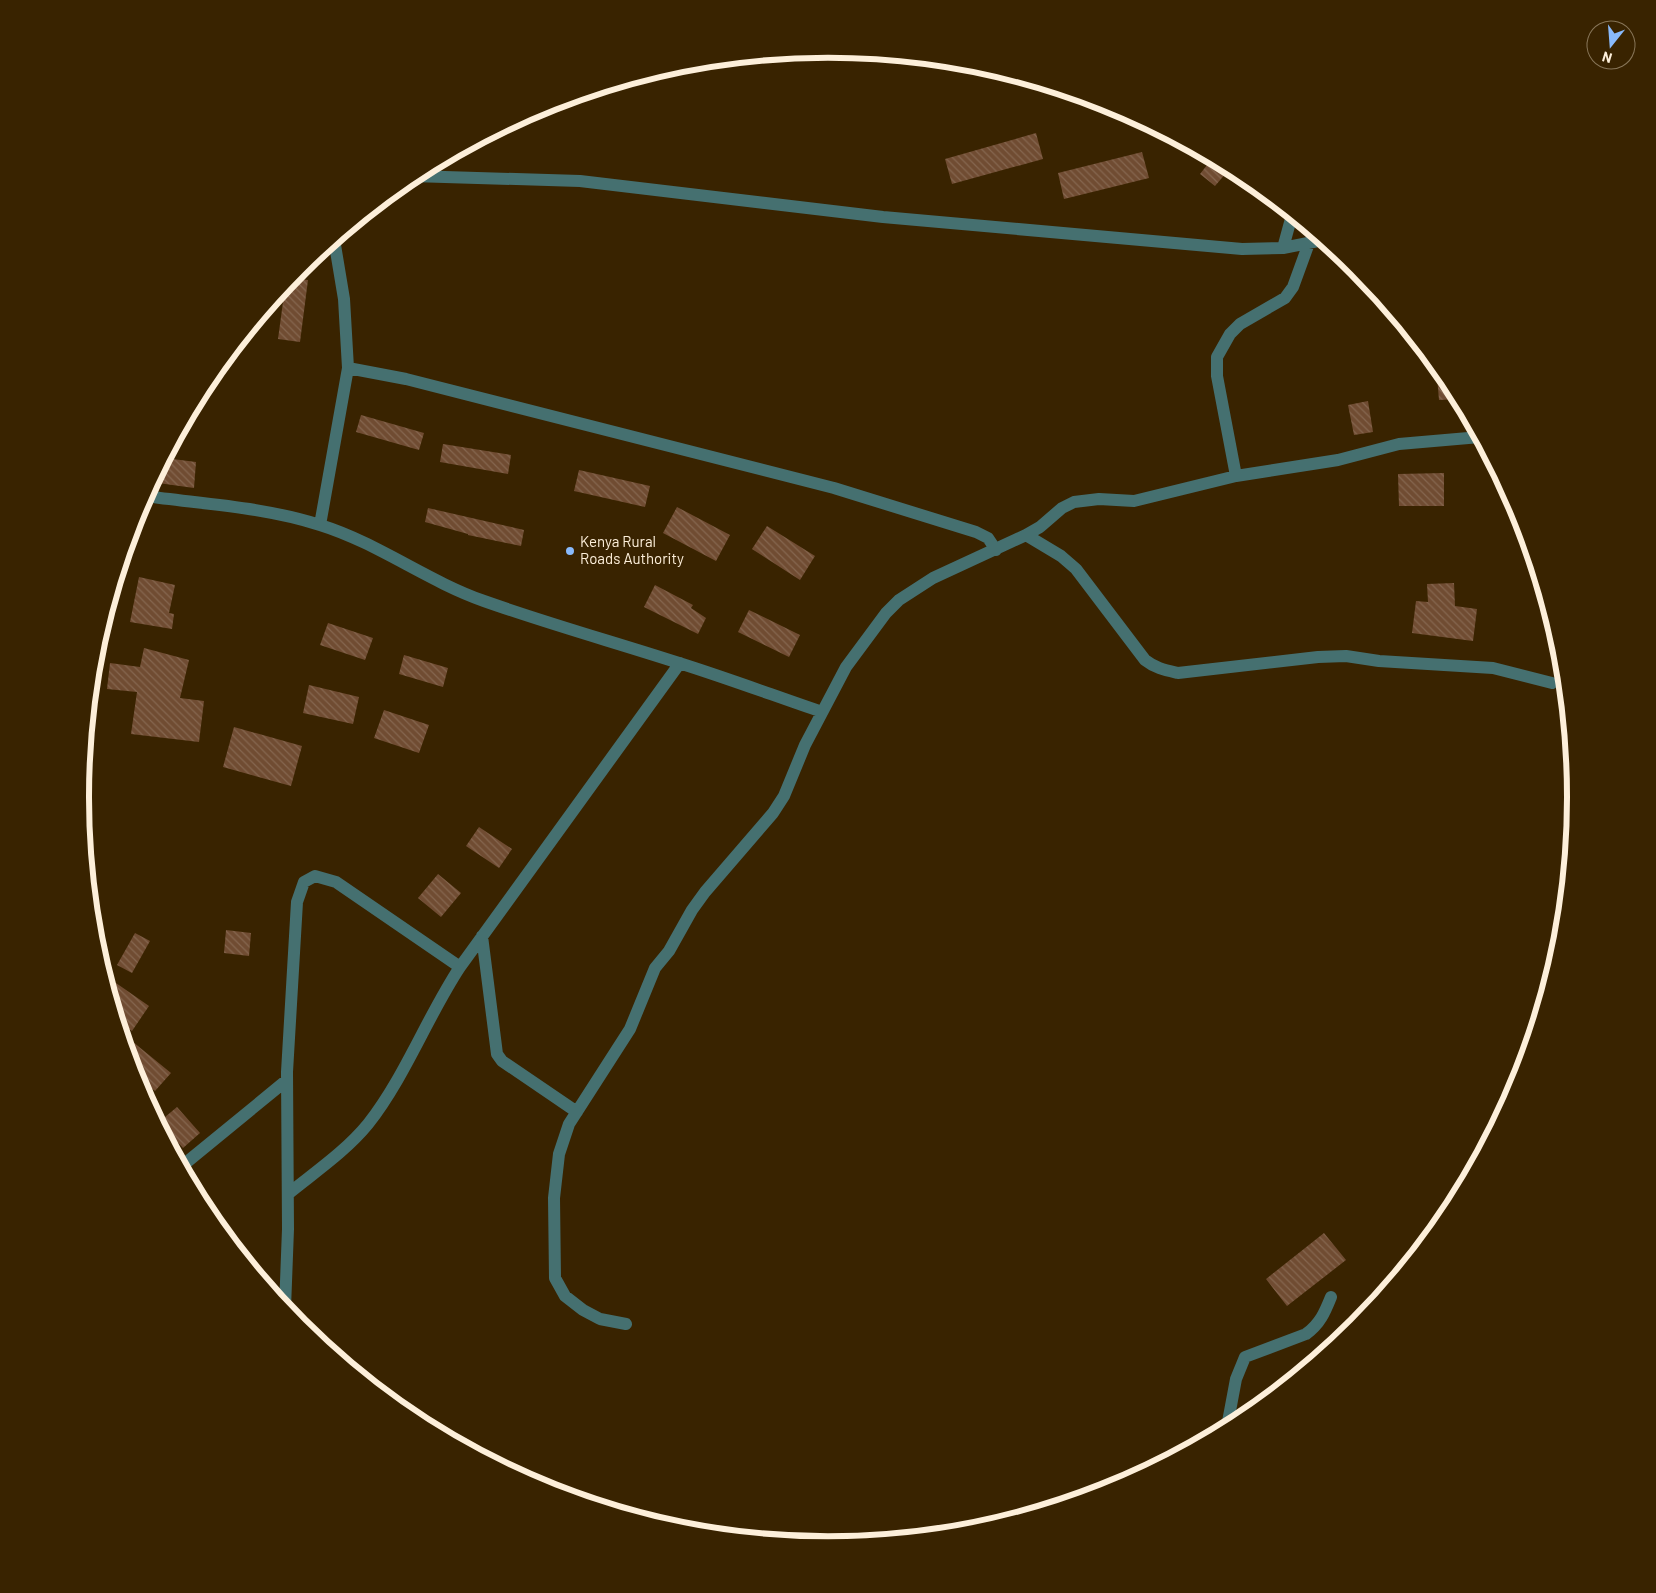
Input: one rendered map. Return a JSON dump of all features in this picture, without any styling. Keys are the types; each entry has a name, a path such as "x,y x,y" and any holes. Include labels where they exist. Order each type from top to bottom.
{"street":[{"path":"426,176 580,181 883,217 1242,250 1283,248 1316,242"},
{"path":"1283,248 1291,220"},
{"path":"1236,476 1217,376 1218,357 1230,334 1240,324 1285,298 1293,287 1309,243"},
{"path":"320,525 348,368 344,299 335,246"},
{"path":"348,368 416,382 834,488 976,532 988,538 996,550"},
{"path":"626,1324 600,1319 583,1310 565,1296 555,1278 554,1198 558,1154 569,1124 630,1029 655,968 669,951 692,910 705,892 773,813 784,796 805,745 846,667 886,613 899,600 933,578 1026,535 1040,527 1062,508 1074,502 1099,498 1134,501 1236,476 1338,460 1399,444 1474,438"},
{"path":"153,497 274,514 320,525 384,552 448,586 474,597 547,624 680,663 822,712"},
{"path":"1026,535 1061,556 1076,569 1145,660 1165,670 1178,673 1318,657 1346,656 1379,661 1493,668 1552,683"},
{"path":"288,1194 341,1151 368,1124 399,1075 444,992 460,967 542,850 680,663"},
{"path":"285,1298 288,1194 287,1080 297,902 304,882 315,876 336,882 460,967"},
{"path":"482,936 497,1054 502,1061 576,1112"},
{"path":"186,1163 287,1080"},
{"path":"1229,1417 1236,1379 1245,1357 1306,1334 1315,1328 1331,1297"}],"building":[{"path":"1036,133 1043,159 952,184 945,159"},
{"path":"1142,152 1149,178 1064,199 1058,173"},
{"path":"1208,163 1225,174 1215,186 1200,174"},
{"path":"300,279 308,280 300,342 278,339 283,302 279,302"},
{"path":"1437,379 1451,399 1439,400"},
{"path":"1368,401 1373,432 1354,435 1348,405"},
{"path":"361,415 424,433 419,450 356,432"},
{"path":"443,444 511,455 508,474 440,462"},
{"path":"171,459 196,462 194,488 159,483"},
{"path":"579,470 650,486 645,507 574,491"},
{"path":"1444,473 1444,506 1399,506 1398,474"},
{"path":"677,507 730,535 716,561 663,533"},
{"path":"428,508 524,530 521,546 468,535 425,522"},
{"path":"767,526 815,556 800,580 752,549"},
{"path":"139,577 175,585 169,613 174,614 172,629 130,622"},
{"path":"1454,583 1455,606 1477,609 1473,641 1412,633 1416,601 1428,602 1427,584"},
{"path":"655,585 693,605 691,608 706,618 698,634 644,607"},
{"path":"749,610 800,635 789,657 738,632"},
{"path":"328,623 373,638 365,660 320,645"},
{"path":"144,648 189,660 180,698 204,701 199,742 131,734 137,692 107,689 110,663 140,667"},
{"path":"404,655 448,668 443,687 399,674"},
{"path":"309,685 359,697 353,724 303,713"},
{"path":"384,710 429,725 419,753 374,738"},
{"path":"234,727 302,746 291,786 223,767"},
{"path":"479,827 512,849 499,868 466,846"},
{"path":"438,874 461,893 441,917 418,898"},
{"path":"226,930 251,933 249,956 224,953"},
{"path":"135,933 150,941 132,973 117,965"},
{"path":"116,983 149,1006 132,1031 126,1026 114,987"},
{"path":"130,1040 171,1073 155,1091 148,1085"},
{"path":"177,1107 200,1133 183,1148 172,1136 163,1119"},
{"path":"1324,1233 1346,1260 1287,1306 1266,1279"}],"place":[{"name":"Kenya Rural Roads Authority","path":"570,551"}]}
